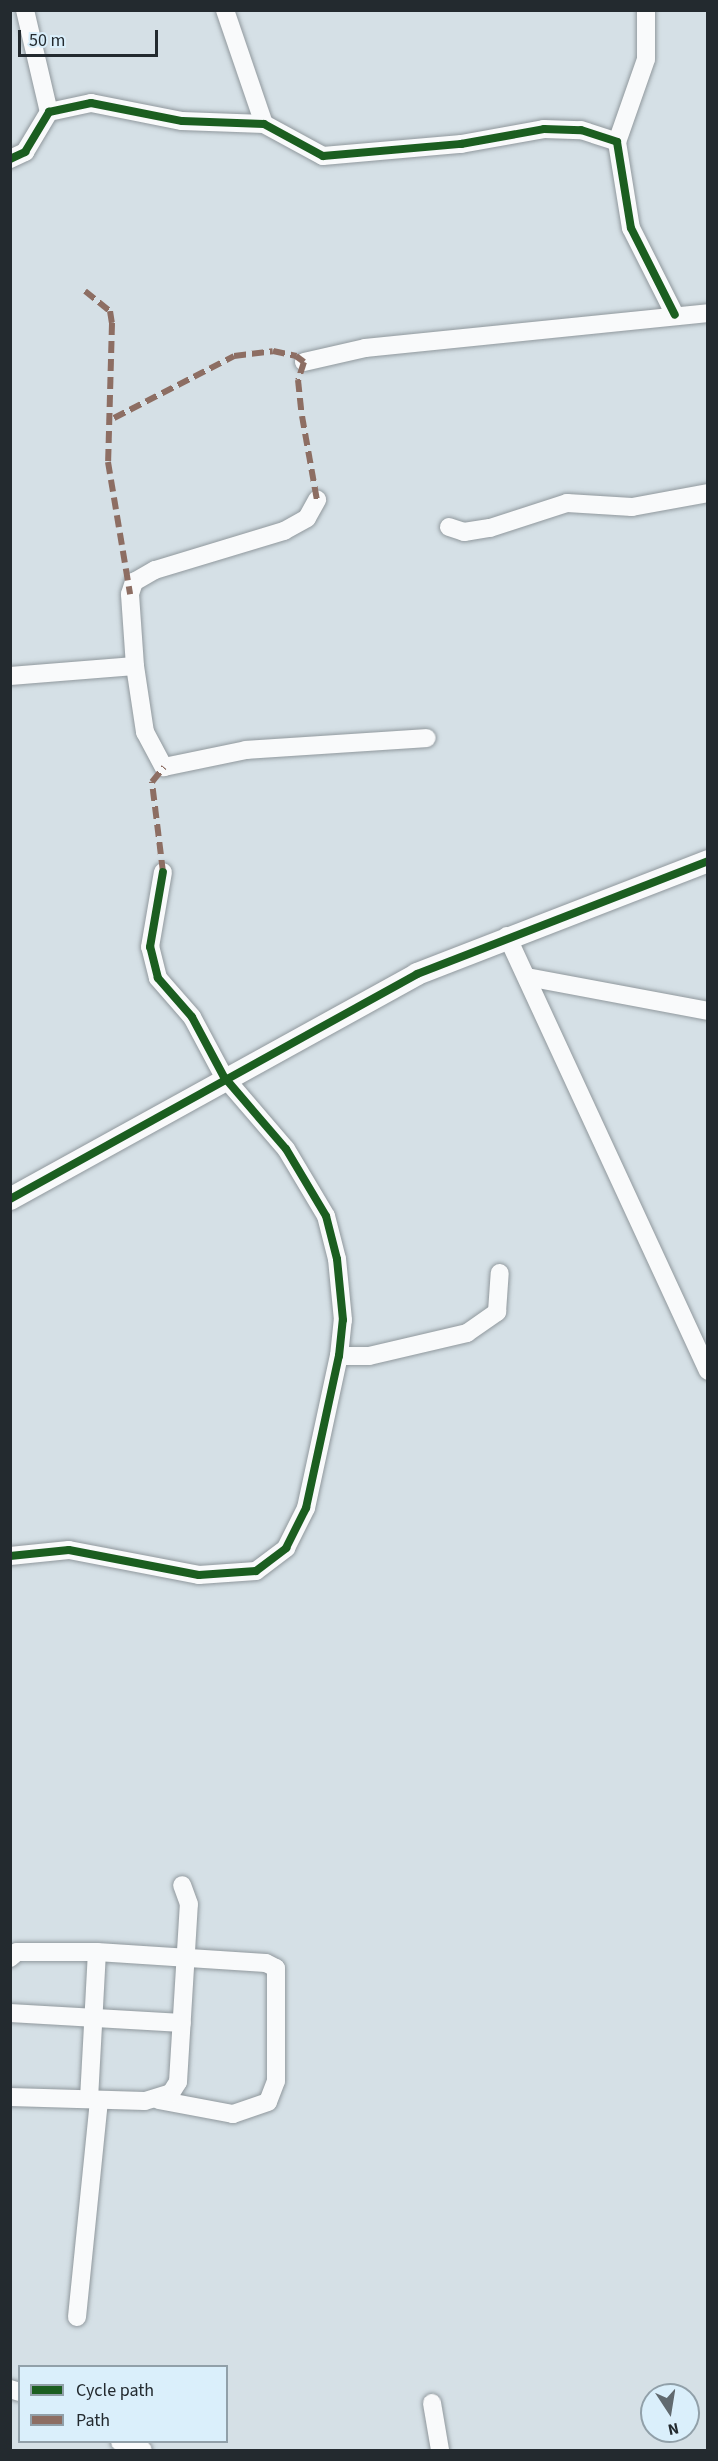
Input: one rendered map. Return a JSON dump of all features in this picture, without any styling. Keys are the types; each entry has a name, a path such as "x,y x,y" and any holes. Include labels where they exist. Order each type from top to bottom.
{"street":[{"path":"10,159 25,152 49,112 25,10"},
{"path":"225,10 264,124"},
{"path":"646,10 646,59 617,142 631,228 675,315"},
{"path":"49,112 91,103 182,121 264,124 322,156 461,144 544,129 581,130 617,142"},
{"path":"304,362 365,348 708,313"},
{"path":"449,526 464,532 490,528 567,503 632,507 708,493"},
{"path":"317,500 307,518 284,531 155,570 134,582 130,594 135,666 145,732 164,767 246,750 427,738"},
{"path":"10,676 135,666"},
{"path":"10,1199 224,1077 417,974 507,936 708,861"},
{"path":"10,1556 69,1550 199,1575 256,1571 286,1548 306,1508 339,1356 341,1298 326,1216 280,1141 224,1077 192,1017 158,978 150,947 163,872"},
{"path":"507,936 708,1371"},
{"path":"527,977 708,1011"},
{"path":"339,1356 369,1356 467,1334 497,1312 500,1273"},
{"path":"159,2100 178,2082 189,1904 182,1885"},
{"path":"10,1958 17,1952 97,1952 185,1960 266,1963 276,1968 276,2081 268,2102 233,2114 159,2100 10,2097"},
{"path":"77,2317 94,2100 97,1952"},
{"path":"10,2013 182,2023"},
{"path":"432,2403 440,2451"},
{"path":"123,2443 143,2451"}],"marked path":[{"path":"85,291 110,311 112,323 108,462 130,594"},
{"path":"114,418 234,356 273,351 296,356 304,362 298,380 317,500"},
{"path":"163,872 152,782 164,767"}],"cycle path":[{"path":"10,159 25,152 49,112 91,103 182,121 264,124 323,156 461,144 544,129 581,130 617,142 631,228 675,315"},
{"path":"10,1199 417,974 708,861"},
{"path":"10,1556 69,1550 199,1575 256,1571 286,1548 306,1508 339,1356 343,1320 337,1259 326,1216 286,1149 224,1077 192,1017 158,978 150,947 163,872"}]}
